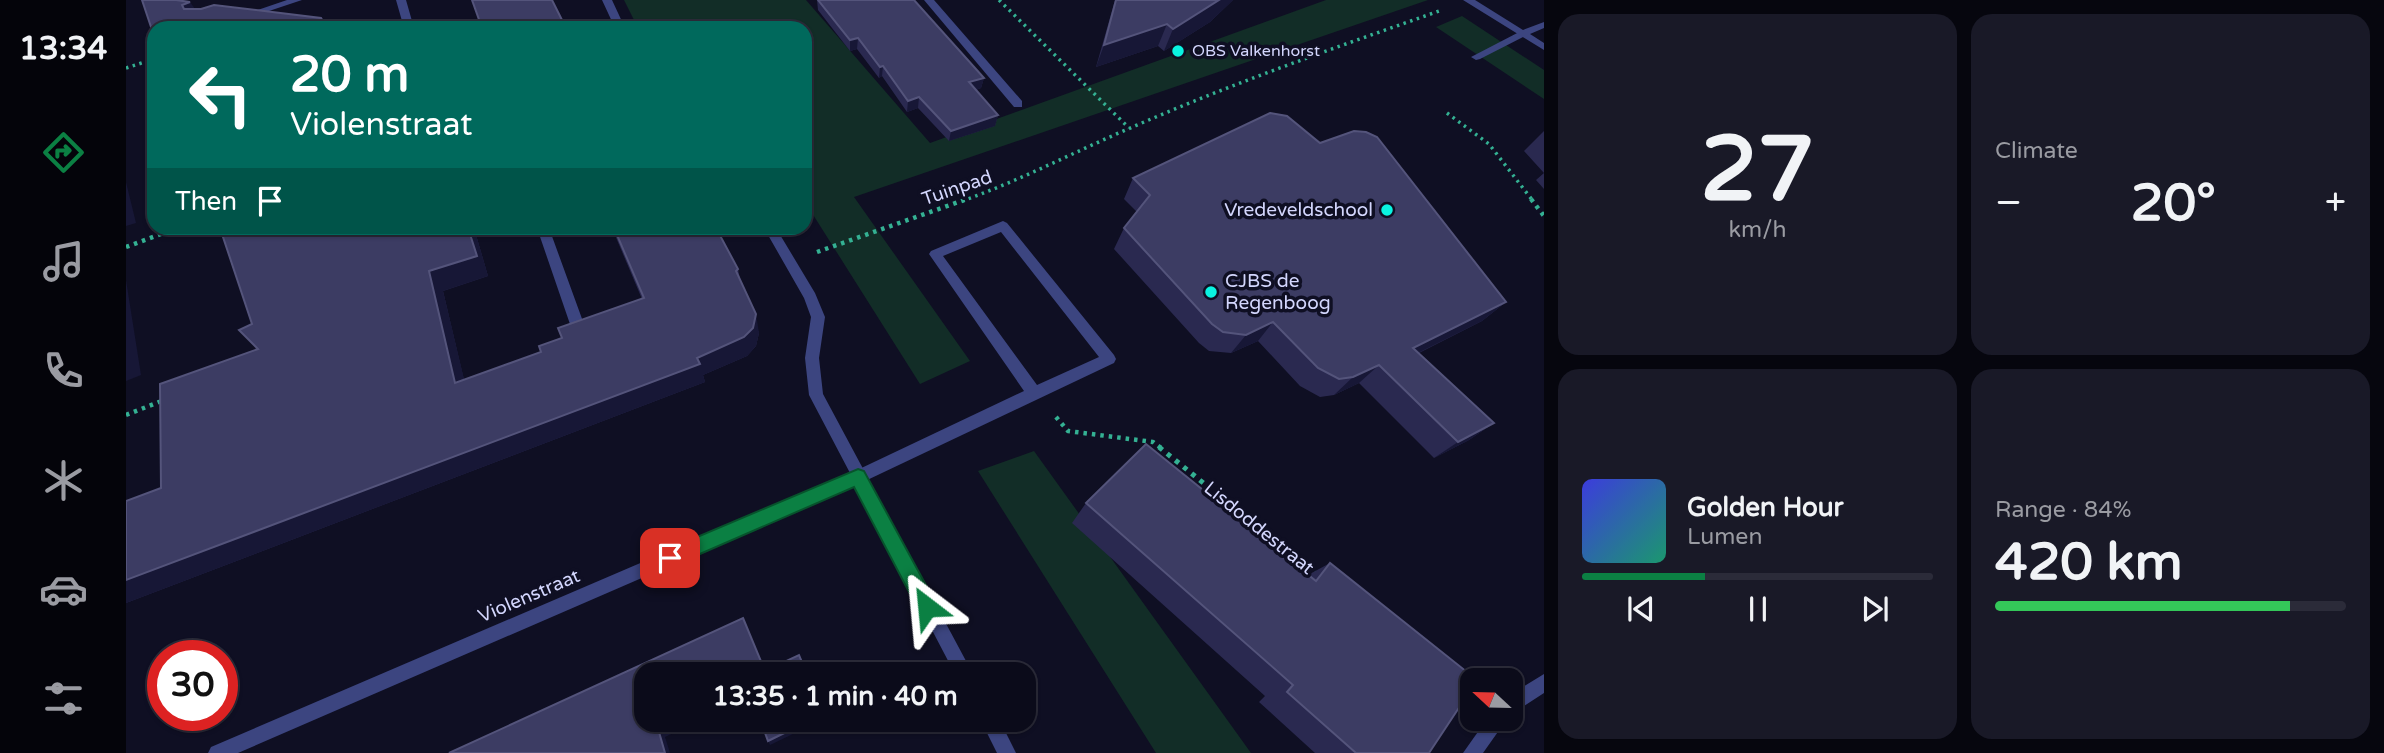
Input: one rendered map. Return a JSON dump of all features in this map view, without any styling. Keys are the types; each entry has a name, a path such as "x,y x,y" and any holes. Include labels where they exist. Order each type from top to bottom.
{"street":[{"path":"232,20 297,0"},
{"path":"401,0 407,21"},
{"path":"607,0 617,21"},
{"path":"929,0 1018,104"},
{"path":"1469,0 1544,47"},
{"path":"1476,57 1544,25"},
{"name":"Violenstraat","path":"217,753 858,477 1109,359 1003,226 935,254 1034,393"},
{"path":"545,235 578,327"},
{"path":"774,235 818,317 812,358 816,395 958,662"},
{"path":"1523,697 1544,683"},
{"path":"996,732 1007,753"},
{"path":"1472,753 1488,732"}],"path":[{"path":"999,0 1129,128"},
{"name":"Tuinpad","path":"790,262 1008,185 1129,128 1324,52 1469,0"},
{"path":"126,68 147,61"},
{"path":"1447,113 1489,144 1544,216"},
{"path":"126,247 158,235"},
{"name":"Lisdoddestraat","path":"1034,393 1068,431 1153,442 1323,579"},
{"path":"126,415 175,396"}],"green space":[{"path":"624,0 806,0 930,143 1326,0 1428,0 854,197 970,361 920,384 812,213 812,21 634,21"},
{"path":"1462,16 1544,70 1544,99 1436,27"},
{"path":"1034,451 1251,753 1156,753 978,471"}],"building":[{"path":"142,0 190,2 182,5 184,9 201,9 214,5 321,18 323,21 149,21"},
{"path":"472,0 552,0 562,21 480,21"},
{"path":"818,0 914,0 984,78 969,82 998,115 951,131 919,97 908,101 883,66 880,67 858,38 850,40"},
{"path":"1116,0 1219,0 1173,29 1167,24 1104,45"},
{"path":"1270,113 1287,116 1320,143 1354,131 1377,137 1506,302 1413,348 1494,423 1458,442 1379,365 1353,377 1339,379 1318,368 1273,322 1246,335 1223,332 1212,324 1124,228 1150,195 1133,178"},
{"path":"222,235 470,235 477,256 429,271 455,383 541,352 539,346 562,338 558,328 644,298 617,235 720,235 738,269 736,271 756,314 753,328 744,337 697,358 700,364 126,580 126,501 161,488 160,384 258,349 239,330 252,324"},
{"path":"1146,444 1316,581 1330,563 1462,668 1460,706 1429,753 1356,753 1287,692 1293,685 1086,503"},
{"path":"743,618 761,662 647,662"},
{"path":"799,655 802,662 784,662"},
{"path":"634,668 634,732 659,732 665,753 449,753"},
{"path":"765,732 786,732 768,741"}],"place":[{"name":"OBS Valkenhorst","path":"1178,51"},
{"name":"Vredeveldschool","path":"1387,210"},
{"name":"CJBS de Regenboog","path":"1211,292"}],"route":[{"path":"670,558 858,477 927,607"}]}
